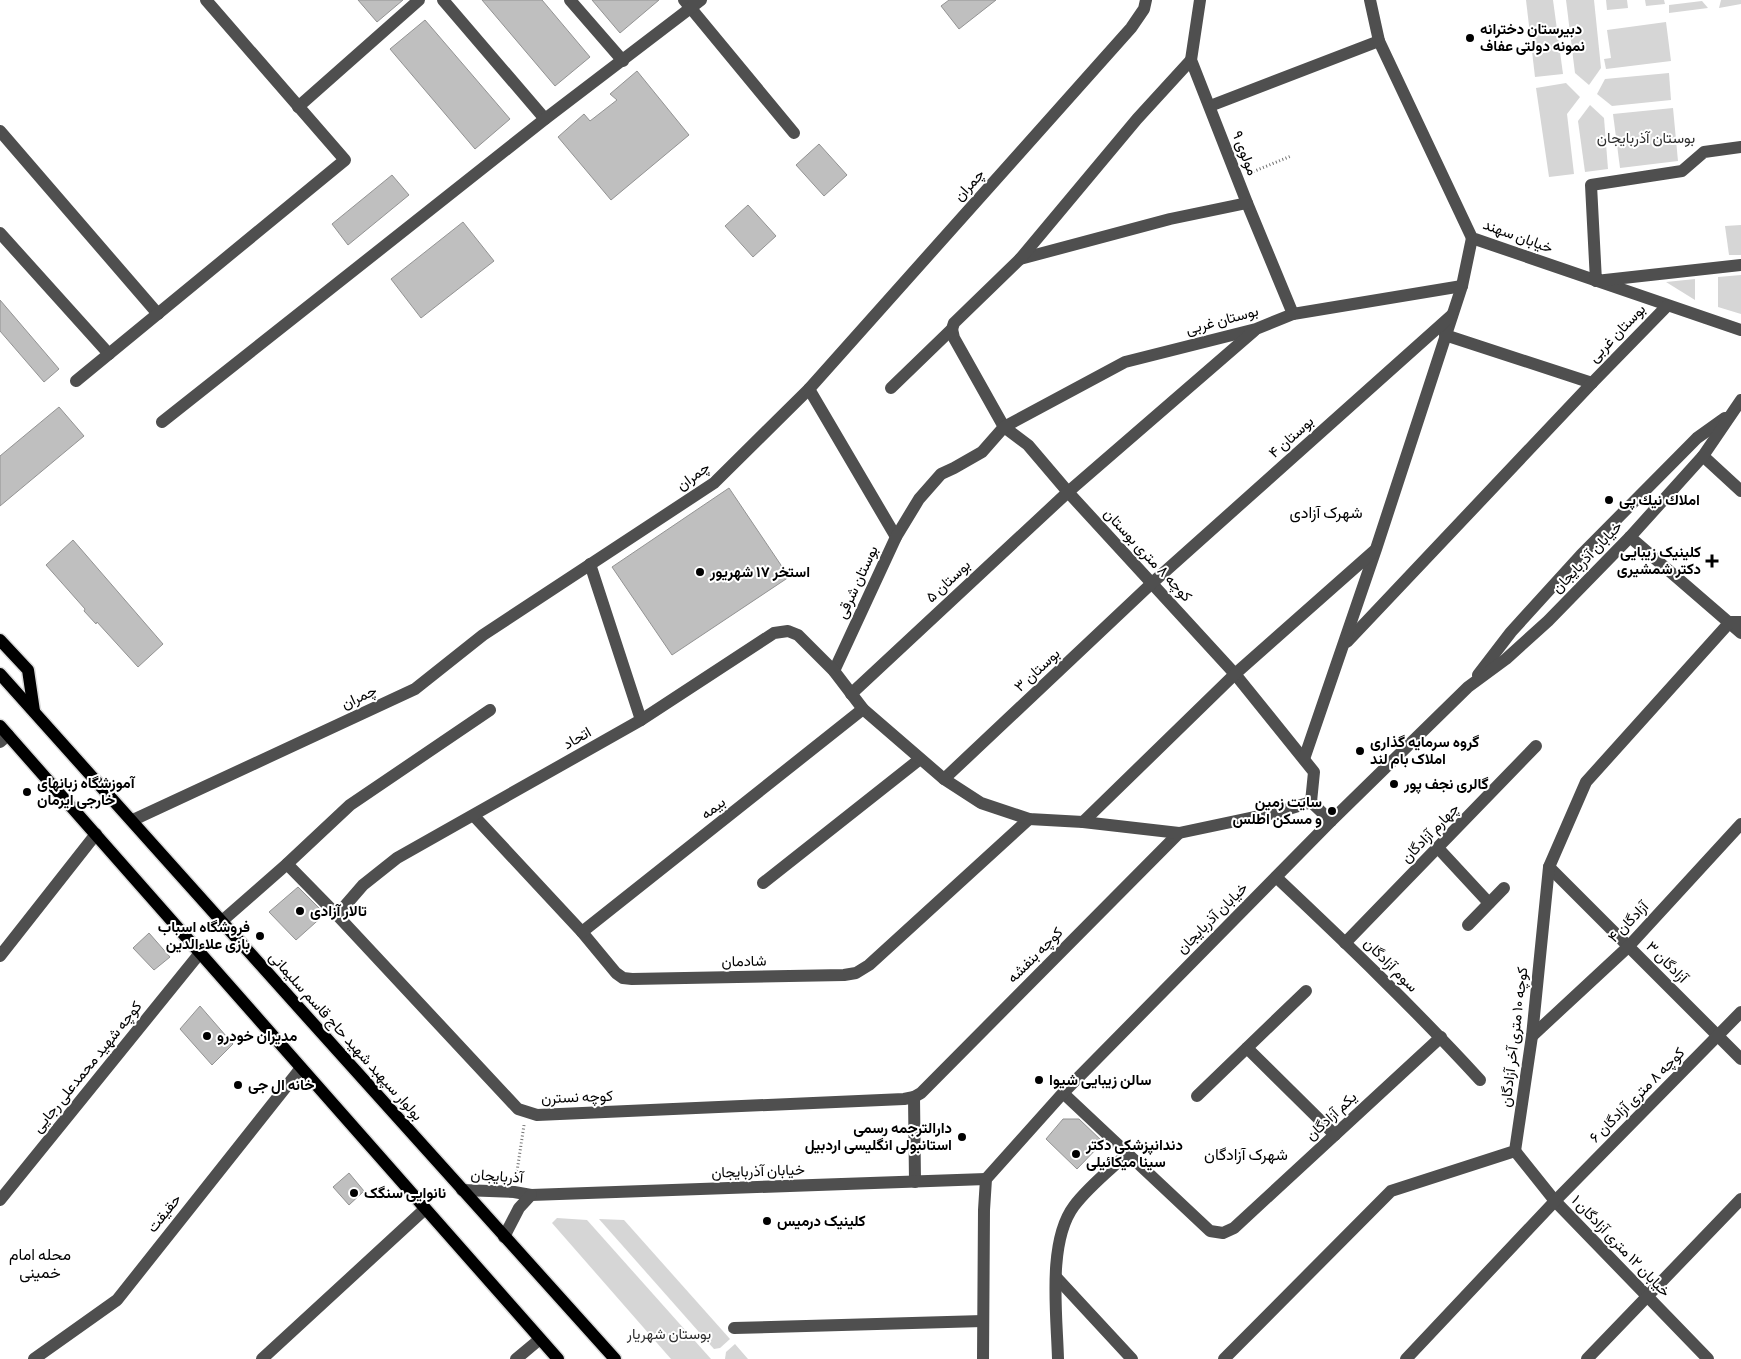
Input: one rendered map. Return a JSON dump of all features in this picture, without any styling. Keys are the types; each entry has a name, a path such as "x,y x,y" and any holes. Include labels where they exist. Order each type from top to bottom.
{"main road":[{"path":"0,640 28,670 34,712"},
{"name":"بولوار سپهبد شهید حاج قاسم سلیمانی","path":"0,674 133,820 164,858 504,1237 616,1359"},
{"path":"2,734 96,834 558,1359"}],"street":[{"path":"76,381 345,160 206,0"},
{"path":"298,107 419,0"},
{"path":"443,0 546,119"},
{"path":"570,0 623,61"},
{"path":"162,422 546,119 623,61 687,4 701,0"},
{"name":"چمران","path":"133,820 415,689 484,635 714,483 809,389 1130,28 1144,8 1146,0"},
{"path":"891,388 1020,259 1137,119 1191,60 1200,0"},
{"name":"خیابان سهند","path":"1370,0 1379,41 1472,238 1741,330"},
{"path":"687,4 794,133"},
{"path":"1210,106 1379,41"},
{"name":"مولوی ۹","path":"1191,60 1246,203 1293,314"},
{"path":"0,130 158,314"},
{"path":"1741,147 1704,152 1682,171 1591,185 1596,281 1741,265"},
{"path":"1020,259 1170,219 1246,203"},
{"path":"0,233 109,354"},
{"name":"بوستان غربی","path":"1304,759 1376,549 1462,286 1472,238"},
{"name":"بوستان غربی","path":"1004,427 1125,362 1256,329 1293,314 1462,286"},
{"name":"بوستان غربی","path":"1343,645 1667,306"},
{"name":"بوستان ۴","path":"1151,584 1452,315"},
{"name":"کوچه ۸ متری بوستان","path":"952,329 954,338 1004,427 1028,445 1151,584 1235,674 1314,772 1311,802"},
{"name":"بوستان ۵","path":"851,694 1068,492 1256,329"},
{"path":"1445,335 1592,383"},
{"path":"809,389 896,537"},
{"name":"خیابان آذربایجان","path":"1468,687 1506,659 1548,621 1630,536 1703,456 1741,400"},
{"name":"خیابان آذربایجان","path":"530,1195 986,1179 1063,1093 1331,821 1468,687 1511,632 1581,555 1697,438 1734,412"},
{"name":"بوستان شرقی","path":"834,671 896,537 919,499 941,474 982,452 1004,427"},
{"path":"1703,456 1741,491"},
{"path":"1630,536 1736,622 1741,633"},
{"path":"1083,822 1235,674 1376,549"},
{"path":"590,564 641,720"},
{"name":"بوستان ۳","path":"944,779 1151,584"},
{"name":"کوچه ۱۰ متری آخر آزادگان","path":"1515,1151 1532,1036 1549,867 1586,782 1736,622"},
{"name":"اتحاد","path":"337,914 363,885 397,858 641,720 774,633 788,631 798,635 834,671"},
{"path":"834,671 864,709 944,779 981,804 1028,819 1083,822 1178,833 1279,812 1311,802 1331,821"},
{"name":"بیمه","path":"582,932 864,709"},
{"path":"222,921 287,864 350,804 490,710"},
{"name":"چهارم آزادگان","path":"1345,943 1536,746"},
{"path":"763,883 920,759"},
{"name":"شادمان","path":"474,816 582,932 616,973 623,978 844,975 856,973 869,965 1028,819"},
{"name":"آزادگان ۴","path":"1532,1036 1628,947 1741,824"},
{"name":"کوچه بنفشه","path":"914,1097 921,1093 1178,833"},
{"path":"0,956 96,834"},
{"path":"1438,848 1489,904"},
{"name":"کوچه نسترن","path":"287,864 337,914 518,1109 526,1112 547,1115 904,1099 914,1097"},
{"name":"آزادگان ۳","path":"1549,867 1741,1059"},
{"name":"سوم آزادگان","path":"1276,877 1441,1037 1480,1080"},
{"path":"1468,925 1504,888"},
{"name":"کوچه شهید محمدعلی رجایی","path":"0,1200 200,953"},
{"path":"1198,1096 1306,991"},
{"name":"کوچه ۸ متری آزادگان ۶","path":"1406,1359 1555,1201 1741,1012"},
{"name":"یکم آزادگان","path":"1063,1093 1210,1231 1223,1233 1234,1228 1441,1037"},
{"path":"1247,1048 1335,1134"},
{"name":"حقیقت","path":"34,1359 117,1300 301,1068"},
{"path":"914,1097 915,1182"},
{"path":"1224,1359 1391,1191 1515,1151"},
{"name":"خیابان ۱۲ متری آزادگان ۱","path":"1515,1151 1555,1201 1708,1359"},
{"path":"1058,1359 1056,1277 1063,1225 1074,1206 1128,1152"},
{"path":"983,1359 986,1179"},
{"name":"آذربایجان","path":"462,1190 514,1192 530,1195"},
{"path":"504,1237 519,1208 530,1195"},
{"path":"1587,1359 1741,1200"},
{"path":"262,1359 425,1209"},
{"path":"1056,1277 1132,1359"},
{"path":"734,1328 984,1321"},
{"path":"516,1359 540,1338"}],"path":[{"path":"1238,179 1291,156"},
{"path":"514,1192 526,1112"}],"green space":[{"path":"1526,0 1553,0 1563,74 1535,77"},
{"name":"بوستان آذربایجان","path":"1566,0 1594,0 1601,68 1589,85 1575,73"},
{"path":"1606,0 1627,0 1628,8 1607,10"},
{"path":"1645,0 1664,0 1665,4 1646,6"},
{"path":"1721,0 1741,0 1741,4 1719,8"},
{"path":"1702,1 1708,8 1669,13 1669,5"},
{"path":"1666,22 1671,61 1606,69 1604,59 1611,58 1607,30"},
{"name":"بوستان آذربایجان","path":"1669,73 1671,100 1612,106 1597,94 1605,79"},
{"name":"بوستان آذربایجان","path":"1566,83 1580,97 1567,114 1574,174 1549,177 1536,88"},
{"name":"بوستان آذربایجان","path":"1590,105 1604,118 1608,169 1585,172 1578,121"},
{"name":"بوستان آذربایجان","path":"1673,108 1678,161 1620,168 1613,114"},
{"path":"1741,225 1741,255 1729,255 1725,226"},
{"path":"1741,275 1741,314 1718,307 1718,277"},
{"path":"1695,279 1695,300 1666,282"},
{"name":"بوستان شهریار","path":"557,1218 587,1220 711,1359 671,1359 552,1223"},
{"name":"بوستان شهریار","path":"599,1219 624,1220 730,1339 720,1348 714,1349"},
{"name":"بوستان شهریار","path":"735,1344 748,1359 725,1359 726,1352"}],"building":[{"path":"358,0 403,0 377,22"},
{"path":"482,0 542,0 590,57 555,86"},
{"path":"592,0 659,0 620,33"},
{"path":"949,0 996,0 959,29 941,6"},
{"path":"425,20 510,119 475,149 390,49"},
{"path":"637,71 689,135 611,200 558,137 584,114 590,121 617,100 610,94"},
{"path":"819,144 847,175 824,196 796,165"},
{"path":"392,175 409,195 348,245 332,224"},
{"path":"748,205 776,236 753,257 725,226"},
{"path":"463,222 494,261 421,318 391,279"},
{"path":"0,300 59,369 44,382 0,331"},
{"path":"59,407 84,436 0,506 0,456"},
{"name":"استخر ١٧ شهریور","path":"729,488 789,577 672,655 612,567"},
{"path":"73,540 163,644 138,667 97,622 96,624 84,611 85,609 46,565"},
{"name":"تالار آزادی","path":"298,887 325,914 296,940 269,912"},
{"path":"149,933 170,957 154,970 133,948"},
{"name":"مدیران خودرو","path":"200,1006 233,1044 212,1065 180,1029"},
{"name":"دندانپزشکی دکتر سینا میکائیلی","path":"1063,1119 1079,1119 1103,1142 1077,1169 1046,1139"},
{"path":"349,1173 364,1191 349,1205 333,1187"}],"place":[{"name":"دبیرستان دخترانه نمونه دولتی عفاف","path":"1470,38"},
{"name":"املاك نيك پى","path":"1609,500"},
{"name":"کلینیک زیبایی دکتر شمشیری","path":"1712,561"},
{"name":"استخر ١٧ شهریور","path":"700,572"},
{"name":"گروه سرمایه گذاری املاک بام لند","path":"1360,751"},
{"name":"گالری نجف پور","path":"1394,784"},
{"name":"آموزشگاه زبانهای خارجی ایرمان","path":"27,792"},
{"name":"سایت زمین و مسکن اطلس","path":"1332,811"},
{"name":"تالار آزادی","path":"300,911"},
{"name":"فروشگاه اسباب بازی علاءالدین","path":"260,936"},
{"name":"مدیران خودرو","path":"207,1036"},
{"name":"سالن زیبایی شیوا","path":"1039,1080"},
{"name":"خانه ال جی","path":"238,1085"},
{"name":"دارالترجمه رسمی استانبولی انگلیسی اردبیل","path":"962,1137"},
{"name":"دندانپزشکی دکتر سینا میکائیلی","path":"1076,1154"},
{"name":"نانوایی سنگک","path":"354,1193"},
{"name":"کلینیک درمیس","path":"767,1221"}],"district":[{"name":"شهرک آزادی","path":"1326,512"},
{"name":"شهرک آزادگان","path":"1246,1154"},
{"name":"محله امام خمینی","path":"40,1263"}]}
